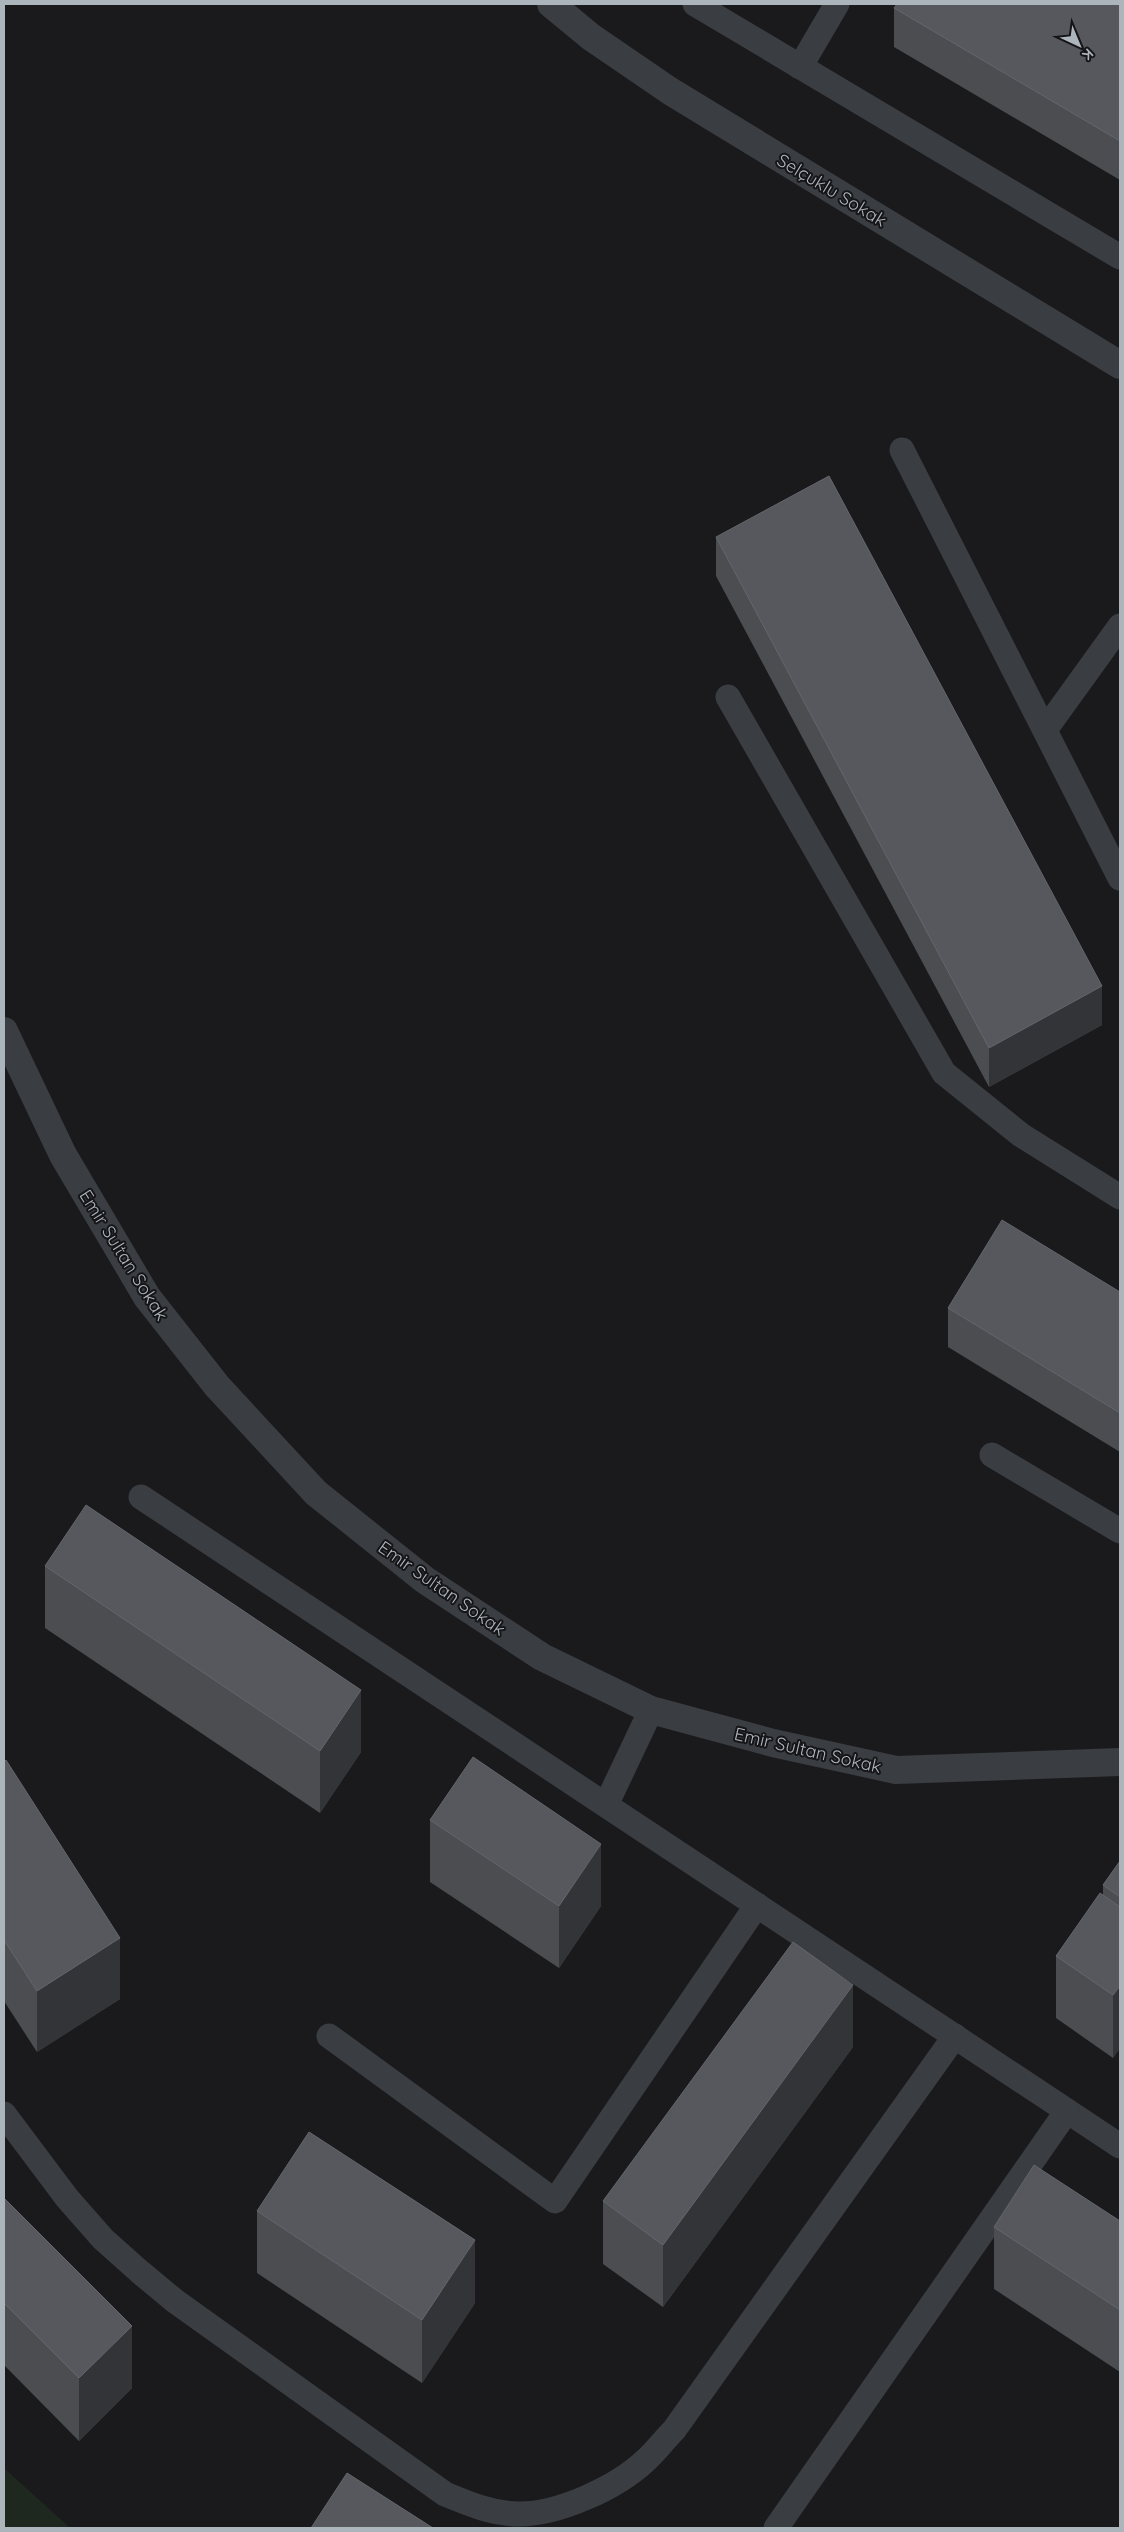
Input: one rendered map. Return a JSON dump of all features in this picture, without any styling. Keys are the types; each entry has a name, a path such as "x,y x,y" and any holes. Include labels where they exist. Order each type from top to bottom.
{"street":[{"name":"Selçuklu Sokak","path":"551,4 591,37 670,91 1120,365"},
{"name":"Emir Sultan Sokak","path":"4,1032 63,1156 146,1297 217,1386 316,1494 425,1580 542,1657 651,1710 773,1743 896,1770 1120,1762"}],"lane":[{"path":"695,4 1120,257"},
{"path":"800,66 837,4"},
{"path":"902,450 1120,878"},
{"path":"1045,730 1120,626"},
{"path":"728,696 944,1072 1021,1135 1120,1197"},
{"path":"992,1455 1120,1531"},
{"path":"141,1497 1120,2146"},
{"path":"606,1805 651,1710"},
{"path":"329,2036 555,2201 757,1905"},
{"path":"445,2494 483,2509 520,2514 562,2507 606,2487 644,2462 674,2430 955,2036"},
{"path":"776,2528 1067,2111"},
{"path":"4,2114 67,2198 102,2239 140,2272 175,2301 445,2494 488,2528"}],"shaded area":[{"path":"4,2468 70,2528 4,2528"}],"building":[{"path":"897,4 1120,4 1120,141 894,8"},
{"path":"829,476 1102,986 989,1048 716,537"},
{"path":"1002,1220 1120,1292 1120,1413 948,1308"},
{"path":"86,1505 361,1690 320,1751 45,1566"},
{"path":"473,1757 601,1844 559,1906 430,1820"},
{"path":"6,1760 120,1938 37,1991 4,1940 4,1762"},
{"path":"1120,1861 1120,1897 1103,1885"},
{"path":"1100,1893 1120,1907 1120,1986 1113,1995 1056,1956"},
{"path":"793,1942 853,1985 663,2245 603,2201"},
{"path":"309,2132 475,2240 422,2320 257,2211"},
{"path":"1034,2165 1120,2221 1120,2310 994,2227"},
{"path":"4,2198 132,2326 79,2378 4,2303"},
{"path":"347,2473 433,2528 311,2528"}]}
